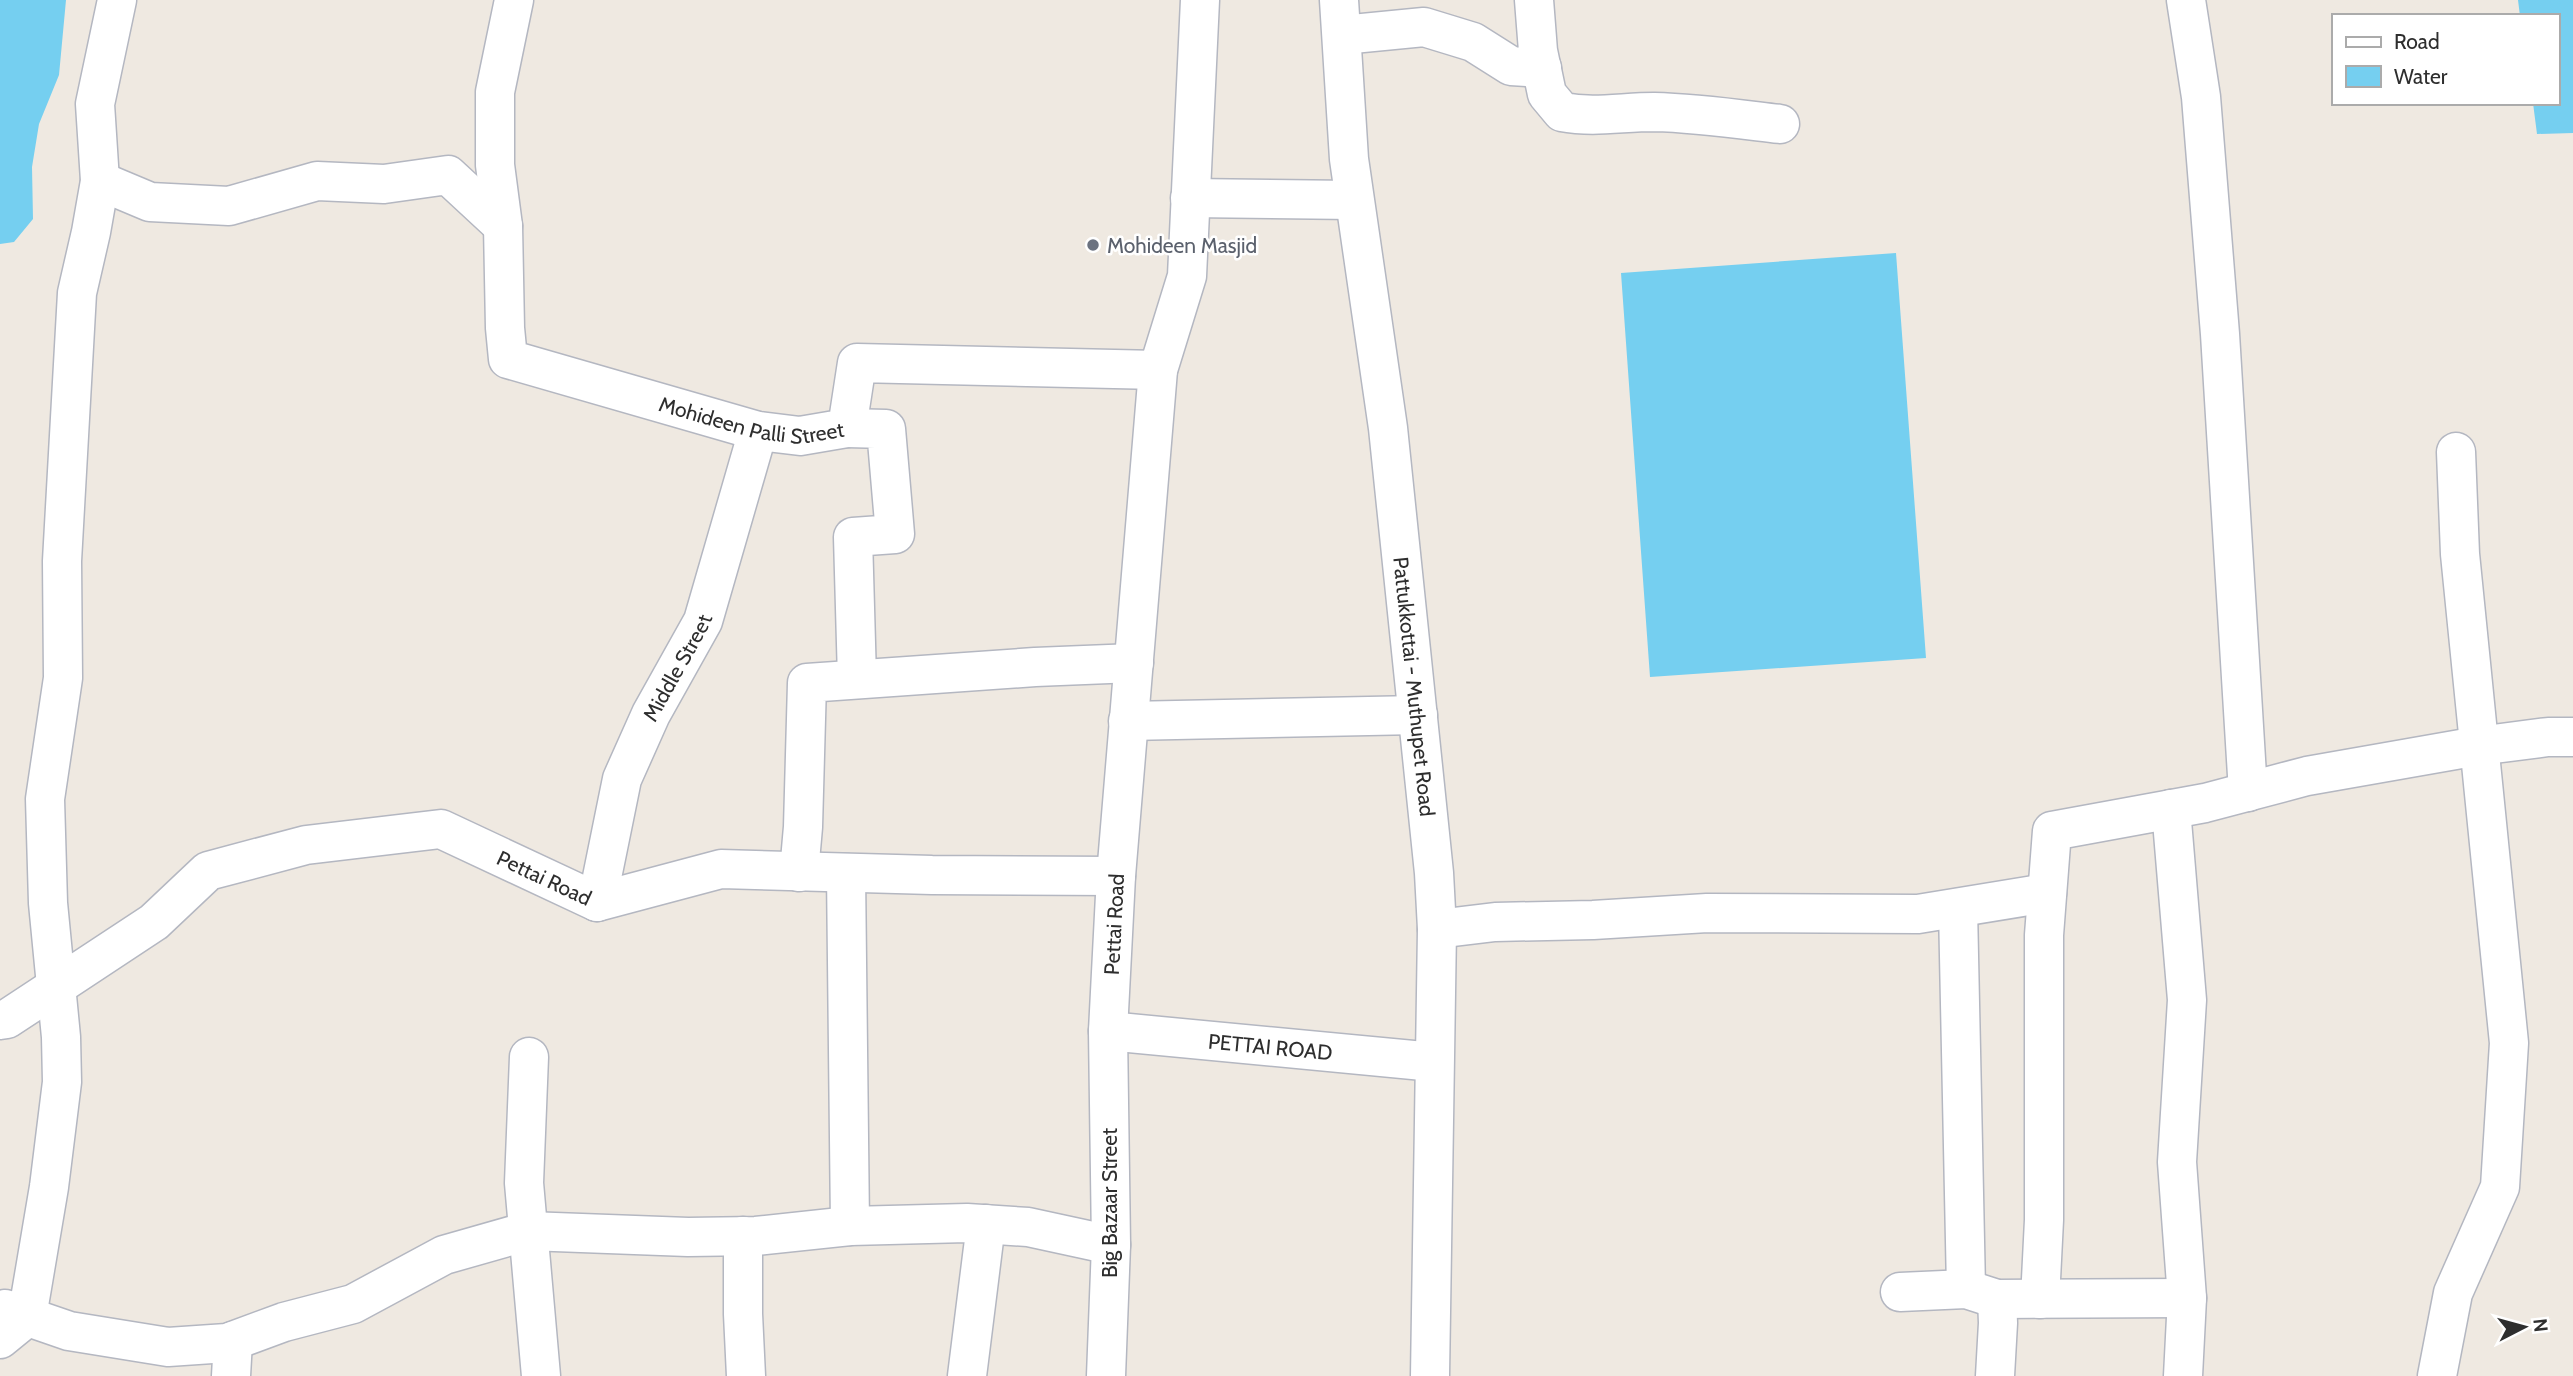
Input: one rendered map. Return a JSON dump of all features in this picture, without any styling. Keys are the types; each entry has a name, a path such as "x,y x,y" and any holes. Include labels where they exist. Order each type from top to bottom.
{"street":[{"path":"117,0 95,104 100,181 92,232 77,293 62,561 63,678 45,799 48,904 57,986 62,1082 49,1187 9,1321 232,1359 284,1322 353,1304 444,1255 528,1231 688,1237 743,1236 850,1226 986,1224 1028,1227 1111,1245"},
{"path":"503,226 495,165 495,92 514,0"},
{"path":"1115,877 1158,370 1187,276 1200,0"},
{"path":"1534,0 1538,51 1547,93 1562,112 1586,116 1650,112 1693,114 1780,124"},
{"path":"2186,0 2201,97 2220,334 2248,792"},
{"path":"1341,18 1423,14 1511,66 1542,68"},
{"name":"Pattukkottai - Muthupet Road","path":"1341,18 1349,159 1388,428 1434,873 1437,929 1430,1376"},
{"path":"100,181 150,202 229,206 317,181 384,184 448,175 503,226"},
{"path":"1190,198 1354,200"},
{"name":"Mohideen Palli Street","path":"503,226 508,359 758,432 800,436 846,428 857,363 1158,370"},
{"path":"846,428 886,429 895,534 853,537 857,679"},
{"name":"Middle Street","path":"597,902 622,779 651,714 703,621 758,432"},
{"path":"2437,1376 2453,1293 2500,1187 2509,1043 2460,554 2456,452"},
{"path":"799,872 807,683 1133,663"},
{"path":"1128,721 1418,715"},
{"path":"2040,1299 2044,1220 2044,935 2052,831 2171,809 2307,776 2478,746 2548,737 2573,737"},
{"path":"2171,809 2187,1000 2177,1162 2187,1298 2183,1376"},
{"name":"Pettai Road","path":"0,1020 7,1019 154,922 208,871 306,845 441,829 597,902 721,869 1115,877 1108,1031"},
{"path":"846,873 850,1226"},
{"path":"1437,929 1495,922 1593,920 1707,913 1917,914 2047,893"},
{"path":"1958,908 1982,1294 1998,1323 1995,1376"},
{"name":"PETTAI ROAD","path":"1108,1031 1434,1062"},
{"name":"Big Bazaar Street","path":"1106,1376 1111,1245 1108,1031"},
{"path":"529,1057 524,1183 541,1376"},
{"path":"967,1376 986,1224"},
{"path":"743,1236 746,1376"},
{"path":"1900,1292 2040,1299 2187,1298"}],"water":[{"path":"0,0 66,0 59,75 39,124 32,167 33,219 14,242 0,244"},
{"path":"2518,0 2573,0 2573,133 2537,134 2533,105 2559,105 2559,14 2520,14"},
{"path":"1896,253 1926,658 1650,677 1621,273"}],"place":[{"name":"Mohideen Masjid","path":"1093,245"}]}
